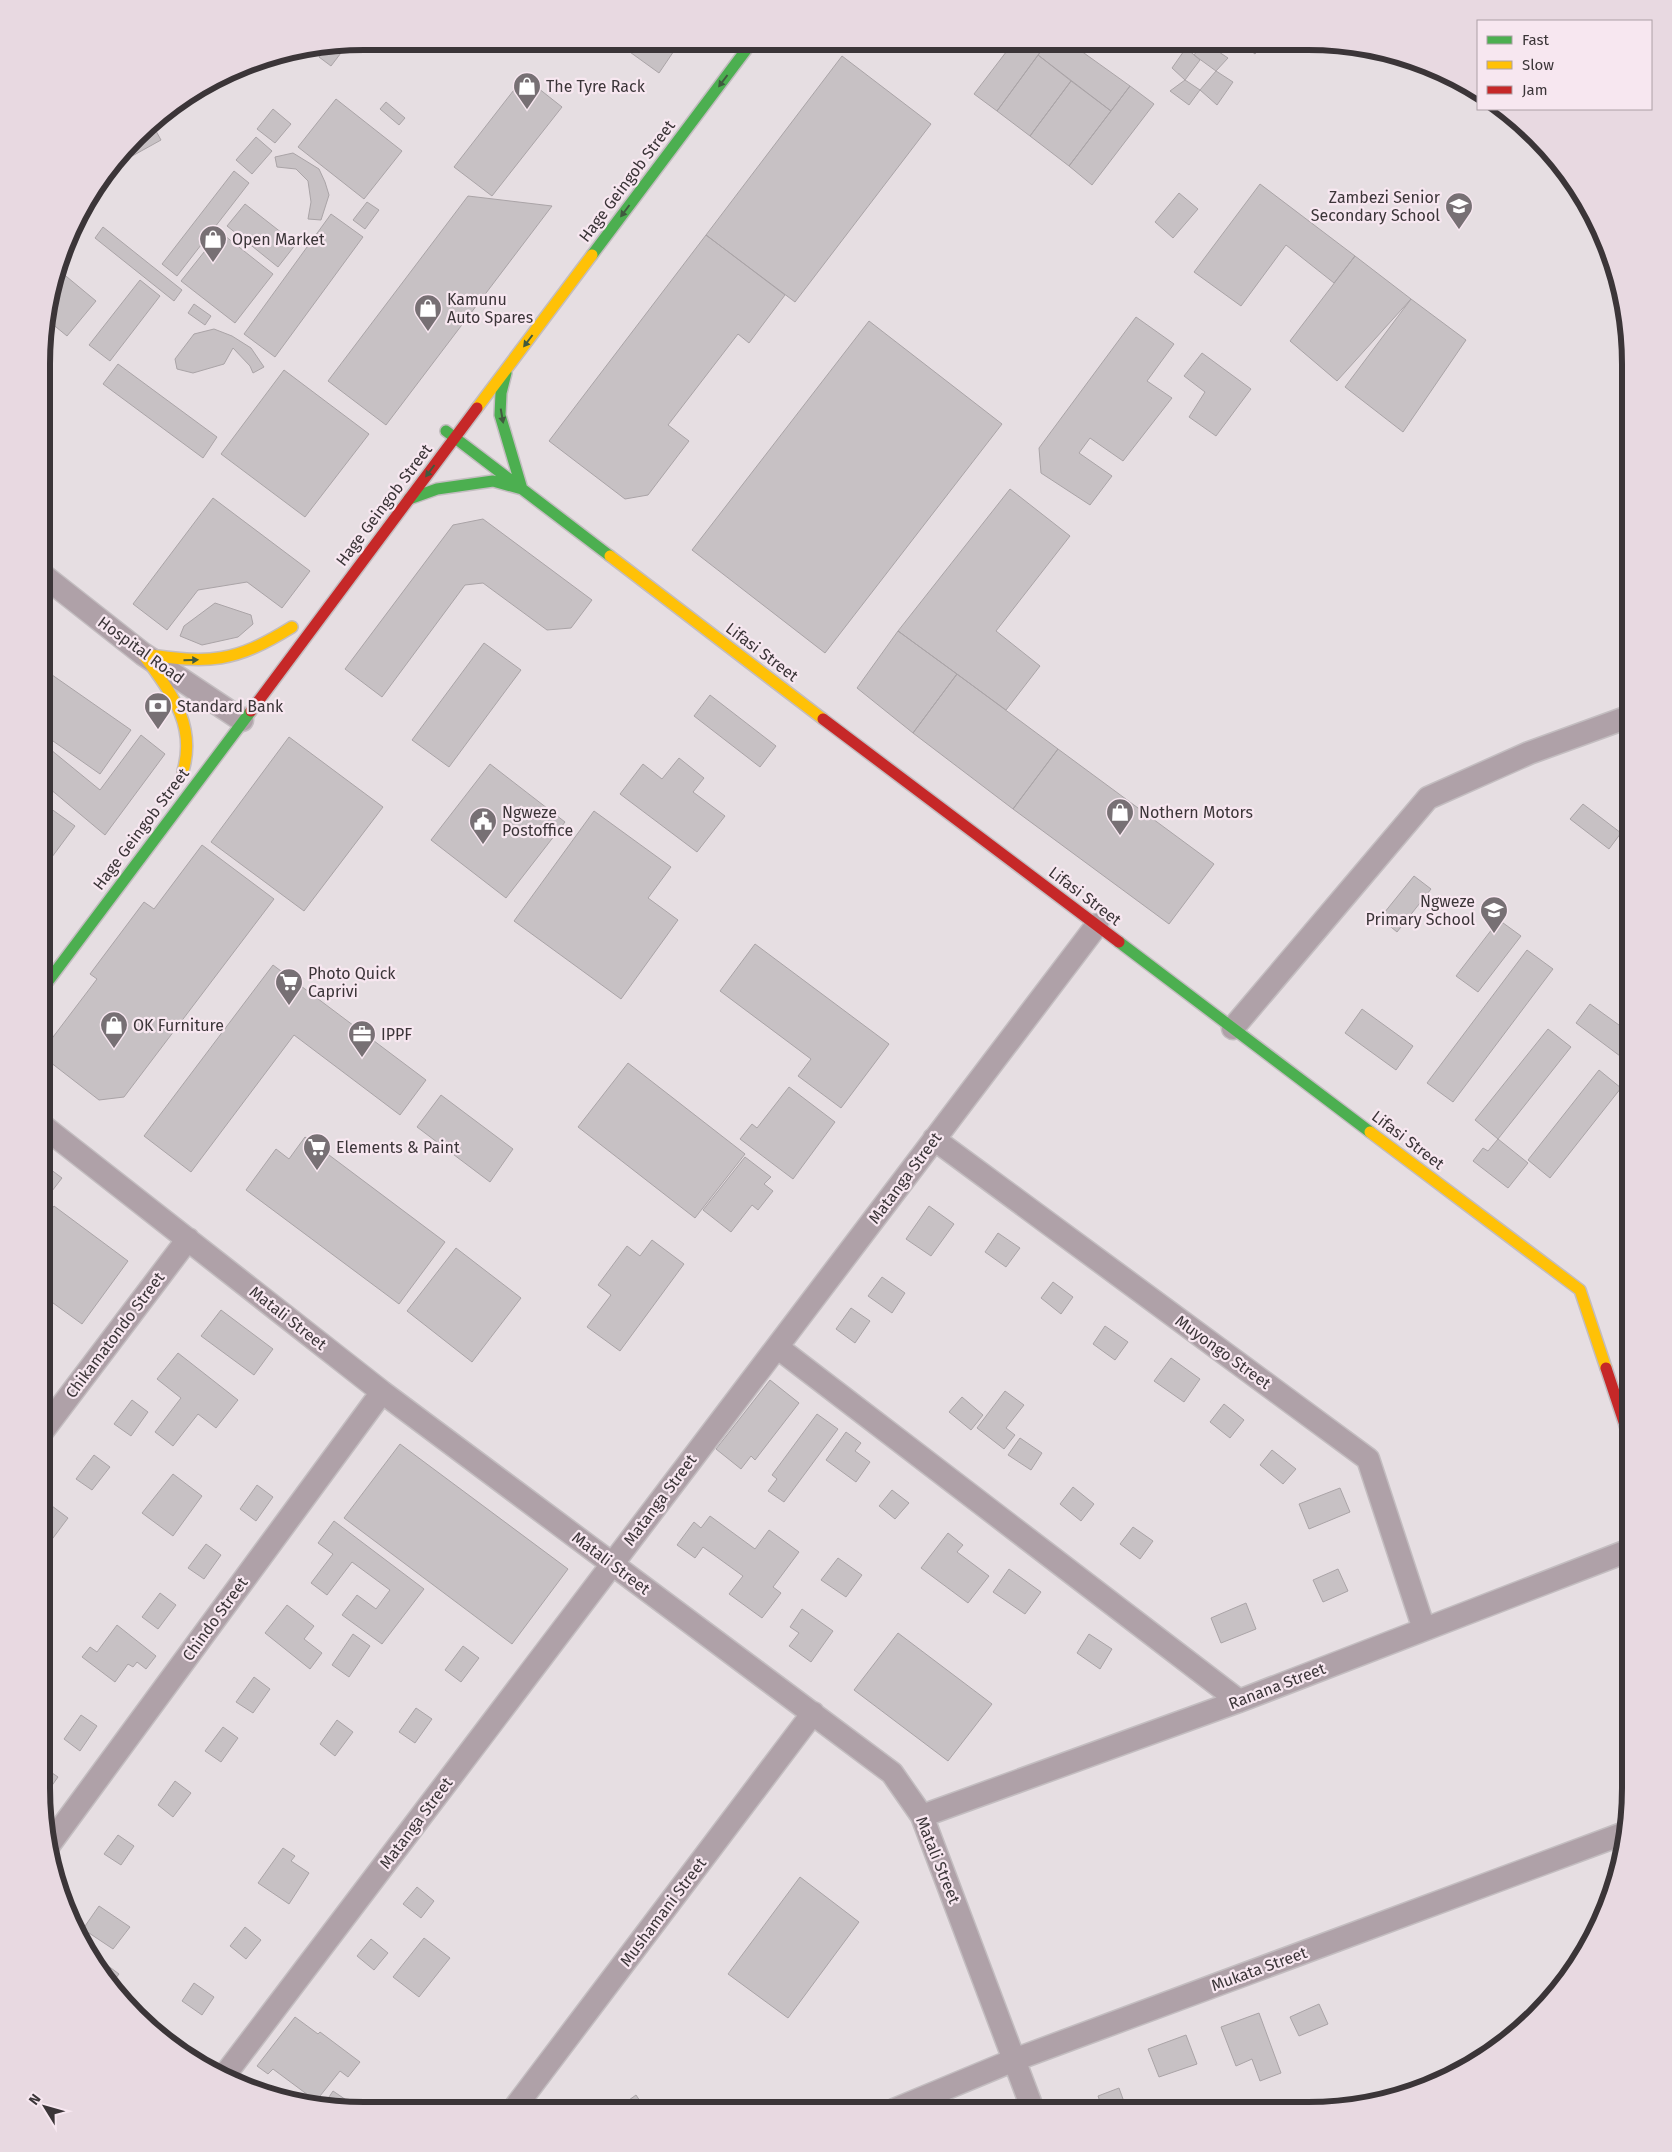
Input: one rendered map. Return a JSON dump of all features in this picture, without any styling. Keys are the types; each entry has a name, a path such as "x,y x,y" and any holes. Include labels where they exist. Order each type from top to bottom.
{"street":[{"name":"Hage Geingob Street","path":"434,446 734,50"},
{"name":"Hage Geingob Street","path":"50,978 231,712 409,499 746,50"},
{"path":"508,368 501,393 500,415 522,489"},
{"name":"Lifasi Street","path":"446,431 843,735 1580,1290 1622,1416"},
{"path":"409,499 437,489 484,482 494,482 522,489"},
{"name":"Hospital Road","path":"50,581 143,654 231,712"},
{"path":"143,654 184,660 215,659 244,653 295,624 274,650"},
{"name":"Hage Geingob Street","path":"143,654 177,703 183,720 188,749 180,775 200,748"},
{"path":"1233,1028 1428,798 1529,753 1622,719"},
{"name":"Matanga Street","path":"228,2071 1097,925"},
{"name":"Matali Street","path":"50,1132 382,1392 892,1772 922,1816 1030,2102"},
{"name":"Muyongo Street","path":"934,1139 1368,1459 1424,1629"},
{"name":"Chikamatondo Street","path":"50,1421 188,1239"},
{"path":"777,1347 1239,1701"},
{"name":"Chindo Street","path":"54,1838 382,1392"},
{"name":"Ranana Street","path":"922,1816 1239,1701 1622,1553"},
{"name":"Mushamani Street","path":"519,2102 813,1713"},
{"name":"Mukata Street","path":"913,2102 1014,2060 1618,1836"}],"building":[{"path":"627,50 675,50 659,73"},
{"path":"1008,50 1042,50 997,111 974,94"},
{"path":"1042,50 1080,50 1130,86 1111,111 1038,55"},
{"path":"1185,50 1188,50 1200,60 1185,80 1172,68"},
{"path":"1198,50 1216,50 1228,58 1216,71 1194,55"},
{"path":"1250,50 1258,50 1255,54"},
{"path":"342,51 331,66 319,57 322,53"},
{"path":"1038,55 1071,81 1030,136 997,111"},
{"path":"842,56 931,124 795,302 706,235"},
{"path":"1216,71 1233,82 1217,105 1200,90"},
{"path":"524,77 562,107 492,196 454,167"},
{"path":"1185,80 1200,90 1189,105 1170,91"},
{"path":"1071,81 1111,111 1069,166 1030,136"},
{"path":"1130,86 1154,104 1092,185 1069,166"},
{"path":"336,99 402,151 364,199 298,147"},
{"path":"386,102 405,118 399,125 380,109"},
{"path":"273,109 291,124 275,143 257,129"},
{"path":"155,130 161,140 126,159"},
{"path":"256,137 272,151 252,174 236,160"},
{"path":"293,153 319,169 325,182 329,195 321,220 308,219 311,202 308,181 296,169 277,167 275,157"},
{"path":"234,171 249,183 177,276 162,264"},
{"path":"1260,184 1355,256 1334,283 1286,245 1241,306 1194,272"},
{"path":"1179,193 1198,209 1173,238 1155,222"},
{"path":"468,196 552,206 386,425 328,381"},
{"path":"367,202 379,210 365,229 353,220"},
{"path":"245,204 296,244 278,267 227,226"},
{"path":"331,214 363,237 275,357 244,334"},
{"path":"103,227 182,290 174,301 95,238"},
{"path":"220,232 273,274 235,323 181,281"},
{"path":"706,235 785,295 749,343 738,334 668,425 689,441 648,495 625,499 549,441"},
{"path":"1355,256 1411,299 1337,381 1290,341"},
{"path":"64,274 96,301 67,336 53,324"},
{"path":"140,280 160,296 110,361 89,345"},
{"path":"1411,299 1466,340 1403,432 1345,387"},
{"path":"194,304 211,316 205,325 188,313"},
{"path":"1136,317 1174,344 1147,381 1172,398 1123,461 1090,438 1079,453 1112,476 1090,505 1041,473 1039,448"},
{"path":"869,321 1002,424 825,653 692,550"},
{"path":"214,329 232,336 251,348 264,367 253,373 250,366 233,348 224,364 193,373 177,369 175,359 194,334"},
{"path":"1202,353 1251,389 1216,436 1189,417 1205,392 1184,376"},
{"path":"118,364 217,437 203,458 103,384"},
{"path":"284,370 369,434 305,517 221,454"},
{"path":"1010,489 1070,536 996,631 1040,666 1006,710 898,631"},
{"path":"213,498 310,571 282,608 247,582 198,590 167,630 133,604"},
{"path":"483,519 592,600 571,628 547,630 483,583 465,585 382,697 345,669 453,525"},
{"path":"215,603 251,615 253,624 238,637 202,645 180,636 184,626"},
{"path":"898,631 957,674 913,733 857,688"},
{"path":"484,643 521,670 449,767 412,740"},
{"path":"50,673 131,730 100,774 50,739"},
{"path":"957,674 1058,749 1013,809 913,733"},
{"path":"710,695 776,746 760,767 694,716"},
{"path":"141,735 165,754 105,835 50,789 50,749 100,790"},
{"path":"289,737 383,807 304,911 211,842"},
{"path":"1058,749 1214,864 1169,924 1013,809"},
{"path":"679,758 704,778 693,792 725,816 697,852 620,794 643,764 662,779"},
{"path":"490,764 565,822 506,898 431,840"},
{"path":"1583,804 1621,833 1609,849 1570,819"},
{"path":"50,808 75,826 50,860"},
{"path":"594,811 671,867 648,898 678,920 621,999 514,921"},
{"path":"202,845 274,899 124,1097 99,1100 50,1062 50,1041 97,979 90,974 144,902 154,909"},
{"path":"1414,876 1431,889 1397,932 1380,918"},
{"path":"1499,920 1521,936 1478,992 1456,976"},
{"path":"755,944 889,1044 841,1108 798,1076 811,1059 720,991"},
{"path":"1527,950 1553,969 1453,1102 1427,1083"},
{"path":"273,965 426,1080 400,1115 294,1035 191,1172 144,1136"},
{"path":"1590,1004 1622,1027 1622,1053 1620,1056 1576,1023"},
{"path":"1362,1009 1413,1046 1396,1070 1345,1033"},
{"path":"1548,1029 1571,1047 1498,1139 1475,1120"},
{"path":"628,1063 745,1154 695,1218 578,1127"},
{"path":"1599,1070 1621,1088 1550,1178 1528,1160"},
{"path":"789,1087 835,1122 793,1179 740,1139 752,1124 757,1128"},
{"path":"441,1095 513,1149 490,1182 417,1127"},
{"path":"305,1137 445,1242 399,1304 246,1190 276,1149 289,1159"},
{"path":"1498,1139 1528,1163 1508,1188 1473,1161 1483,1148 1488,1151"},
{"path":"745,1157 771,1177 764,1184 773,1191 758,1210 752,1205 731,1232 703,1210"},
{"path":"50,1169 62,1178 50,1194"},
{"path":"54,1206 128,1261 82,1324 50,1301 50,1211"},
{"path":"929,1206 954,1224 931,1256 906,1239"},
{"path":"998,1233 1020,1248 1006,1267 985,1252"},
{"path":"652,1240 684,1264 620,1351 587,1327 611,1295 598,1285 627,1246 640,1256"},
{"path":"456,1248 521,1298 472,1362 407,1311"},
{"path":"882,1277 905,1293 892,1313 868,1296"},
{"path":"1053,1282 1073,1297 1061,1314 1041,1298"},
{"path":"851,1308 870,1321 855,1343 836,1329"},
{"path":"221,1310 273,1349 254,1375 201,1336"},
{"path":"1105,1326 1128,1342 1115,1360 1093,1344"},
{"path":"178,1353 238,1400 216,1428 198,1414 173,1446 155,1432 181,1398 157,1379"},
{"path":"1171,1358 1200,1379 1184,1402 1154,1381"},
{"path":"770,1380 799,1403 755,1460 751,1456 741,1469 716,1449"},
{"path":"1005,1391 1024,1405 1006,1428 1015,1435 1004,1449 977,1428"},
{"path":"962,1397 983,1415 971,1430 949,1412"},
{"path":"132,1400 148,1412 131,1436 114,1424"},
{"path":"1224,1404 1244,1420 1230,1438 1210,1422"},
{"path":"817,1414 838,1429 784,1502 768,1491 777,1479 772,1475"},
{"path":"846,1432 861,1443 855,1451 870,1462 856,1482 826,1460"},
{"path":"1020,1438 1042,1453 1031,1470 1008,1455"},
{"path":"400,1444 568,1569 512,1644 344,1518"},
{"path":"1272,1450 1296,1469 1283,1484 1260,1465"},
{"path":"94,1455 110,1467 92,1490 76,1479"},
{"path":"173,1474 202,1496 173,1536 142,1513"},
{"path":"257,1485 273,1497 256,1521 240,1509"},
{"path":"1073,1487 1094,1504 1081,1521 1060,1504"},
{"path":"1340,1488 1350,1512 1309,1529 1299,1504"},
{"path":"892,1490 909,1503 895,1519 879,1506"},
{"path":"52,1506 68,1518 50,1542 50,1509"},
{"path":"710,1516 755,1549 769,1530 799,1552 773,1587 781,1593 762,1618 729,1594 743,1576 703,1547 695,1558 677,1545 694,1522 701,1528"},
{"path":"334,1521 424,1589 382,1644 342,1615 357,1595 376,1609 390,1590 352,1562 327,1595 311,1583 333,1554 318,1543"},
{"path":"1133,1527 1153,1541 1140,1559 1120,1544"},
{"path":"948,1533 963,1545 957,1552 989,1576 968,1603 921,1568"},
{"path":"206,1544 221,1555 204,1579 188,1568"},
{"path":"838,1558 862,1575 846,1597 821,1580"},
{"path":"1009,1569 1041,1592 1025,1614 993,1592"},
{"path":"1338,1569 1348,1591 1323,1602 1313,1580"},
{"path":"160,1593 176,1605 158,1629 142,1617"},
{"path":"1246,1603 1256,1629 1221,1643 1211,1618"},
{"path":"287,1605 314,1626 304,1639 322,1653 310,1669 265,1633"},
{"path":"802,1609 833,1631 811,1662 789,1646 799,1633 790,1627"},
{"path":"117,1625 156,1656 146,1669 137,1662 133,1667 128,1664 115,1682 82,1657 90,1647 97,1652"},
{"path":"898,1633 992,1704 948,1761 854,1690"},
{"path":"353,1634 370,1646 349,1677 332,1665"},
{"path":"1089,1634 1112,1649 1100,1669 1077,1653"},
{"path":"463,1646 479,1658 461,1682 445,1670"},
{"path":"254,1677 270,1689 253,1713 236,1702"},
{"path":"416,1708 432,1719 415,1743 399,1732"},
{"path":"81,1715 97,1726 80,1751 64,1739"},
{"path":"337,1720 353,1732 335,1756 320,1744"},
{"path":"223,1727 238,1738 221,1762 205,1751"},
{"path":"50,1772 58,1777 50,1788"},
{"path":"175,1781 191,1793 173,1817 158,1805"},
{"path":"118,1835 134,1846 121,1865 104,1854"},
{"path":"283,1848 295,1856 291,1861 309,1873 289,1904 258,1883"},
{"path":"800,1877 859,1922 788,2018 728,1974"},
{"path":"417,1887 434,1901 421,1918 403,1904"},
{"path":"99,1906 130,1927 113,1949 83,1929"},
{"path":"245,1927 261,1940 246,1959 230,1946"},
{"path":"424,1938 450,1958 419,1997 393,1977"},
{"path":"371,1939 388,1953 374,1970 357,1956"},
{"path":"103,1962 119,1974 115,1979"},
{"path":"194,1983 214,1997 202,2015 182,2001"},
{"path":"1319,2004 1328,2024 1299,2036 1290,2017"},
{"path":"1259,2013 1281,2073 1260,2081 1252,2059 1236,2066 1221,2027"},
{"path":"295,2017 318,2034 320,2032 360,2062 348,2077 340,2071 318,2098 311,2097 273,2069 268,2074 257,2066"},
{"path":"1186,2035 1197,2064 1159,2077 1148,2049"},
{"path":"1119,2088 1124,2102 1100,2102 1098,2096"},
{"path":"333,2091 348,2101 344,2101 327,2099"},
{"path":"636,2095 641,2102 626,2102"}],"traffic: fast":[{"path":"592,255 746,50"},
{"path":"409,499 437,489 493,481 522,489 500,415 501,393 506,373"},
{"path":"446,431 610,556"},
{"path":"50,979 251,711"},
{"path":"1119,942 1370,1132"}],"traffic: slow":[{"path":"477,408 592,255"},
{"path":"610,556 823,719"},
{"path":"143,654 186,659 221,658 254,648 292,627"},
{"path":"143,654 178,708 186,738 183,771"},
{"path":"1370,1132 1580,1290 1606,1368"}],"traffic: jam":[{"path":"251,711 477,408"},
{"path":"823,719 1119,942"},
{"path":"1606,1368 1622,1416"}],"place":[{"name":"The Tyre Rack","path":"527,110"},
{"name":"Zambezi Senior Secondary School","path":"1459,230"},
{"name":"Open Market","path":"213,263"},
{"name":"Kamunu Auto Spares","path":"428,332"},
{"name":"Standard Bank","path":"158,730"},
{"name":"Nothern Motors","path":"1120,836"},
{"name":"Ngweze Postoffice","path":"483,845"},
{"name":"Ngweze Primary School","path":"1494,934"},
{"name":"Photo Quick Caprivi","path":"289,1006"},
{"name":"OK Furniture","path":"114,1049"},
{"name":"IPPF","path":"362,1058"},
{"name":"Elements & Paint","path":"317,1171"}]}
